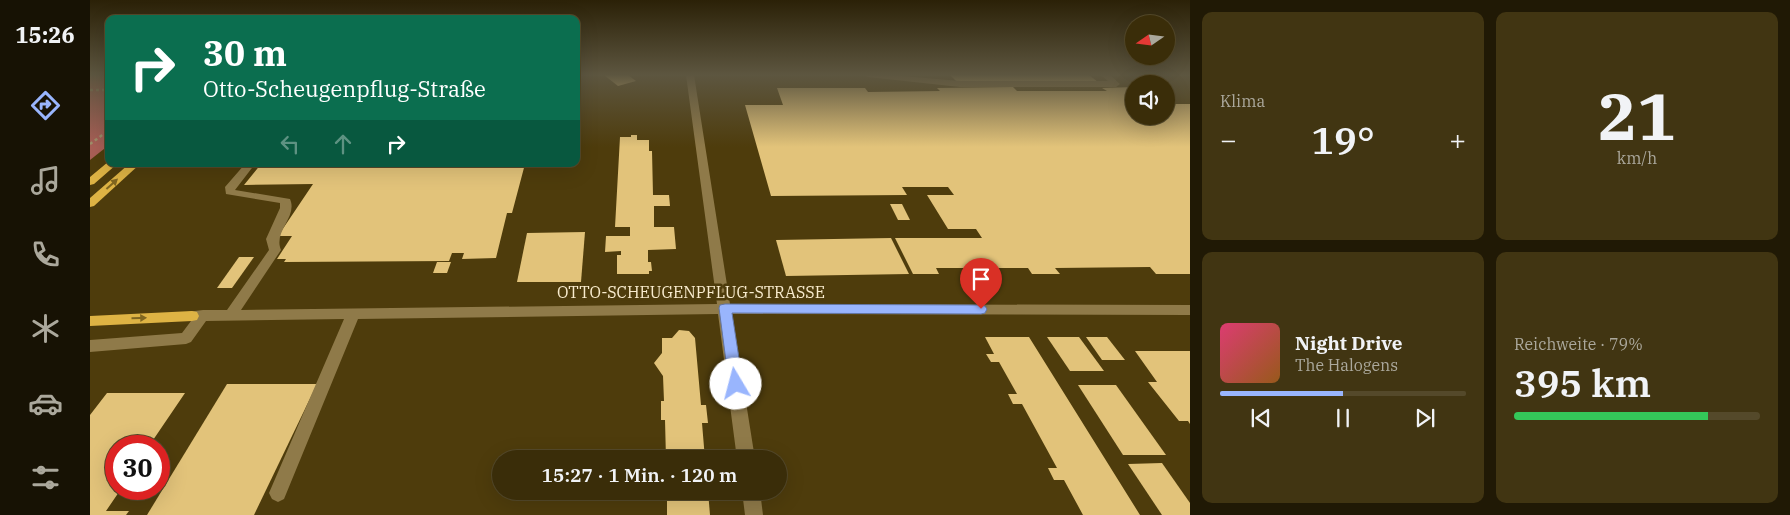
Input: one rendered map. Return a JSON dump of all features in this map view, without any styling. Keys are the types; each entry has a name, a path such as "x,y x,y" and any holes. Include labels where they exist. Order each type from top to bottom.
{"main road":[{"path":"90,182 108,167"},
{"path":"90,204 132,167"},
{"path":"90,321 197,316"}],"street":[{"path":"694,99 745,450"},
{"path":"231,315 275,250 271,244 271,238 288,210 286,201 265,195 247,195 230,192 230,186 247,167"},
{"name":"OTTO-SCHEUGENPFLUG-STRASSE","path":"197,316 725,308 1190,310"},
{"path":"278,493 354,314"},
{"path":"90,346 186,338 197,316"},
{"path":"752,500 754,515"}],"path":[{"path":"90,144 105,133"}],"shaded area":[{"path":"90,99 105,99 105,148 90,160"}],"building":[{"path":"781,99 1125,99 1125,125 1175,125 1175,104 1190,104 1190,274 1156,274 1150,267 1055,268 1060,274 1032,274 1028,268 936,268 939,274 913,274 895,238 982,238 976,229 948,229 927,195 954,195 948,187 902,187 907,195 771,196 745,105 783,105"},
{"path":"631,135 637,135 637,140 649,140 649,151 652,151 653,195 669,195 670,206 654,206 654,227 674,227 676,249 648,250 648,262 651,262 652,271 649,271 649,274 617,274 617,255 621,255 621,251 605,252 606,236 630,236 630,227 615,227 620,137 631,137"},
{"path":"259,167 524,167 512,213 507,213 496,258 462,259 464,253 452,253 449,261 284,262 286,259 277,259 292,236 278,236 313,184 244,185"},
{"path":"890,204 902,204 910,220 898,220"},
{"path":"585,232 581,282 517,282 527,233"},
{"path":"891,238 909,274 786,276 776,240"},
{"path":"239,257 254,257 232,288 217,288"},
{"path":"437,262 451,262 447,273 433,273"},
{"path":"679,330 689,331 695,338 701,405 706,405 708,423 702,423 704,450 666,450 665,420 661,420 661,401 664,401 663,376 654,363 662,353 662,338 672,338"},
{"path":"985,337 1029,337 1140,515 1083,515 1064,480 1054,480 1048,468 1057,468 1022,404 1013,404 1008,394 1017,394 999,362 991,362 986,354 994,354"},
{"path":"1047,337 1079,337 1104,371 1070,371"},
{"path":"1086,337 1107,337 1125,360 1102,360"},
{"path":"1135,351 1190,351 1190,424 1188,421 1179,421 1148,382 1157,382"},
{"path":"227,384 317,384 254,515 147,515 156,500 170,500 170,477"},
{"path":"1078,385 1116,385 1166,455 1123,455"},
{"path":"107,393 185,393 156,435 105,435 105,500 114,500 106,511 129,511 126,515 90,515 90,415"},
{"path":"1162,463 1190,503 1190,515 1162,515 1128,464"},
{"path":"667,500 709,500 710,515 667,515"}],"route":[{"path":"736,384 725,308 981,309"}]}
